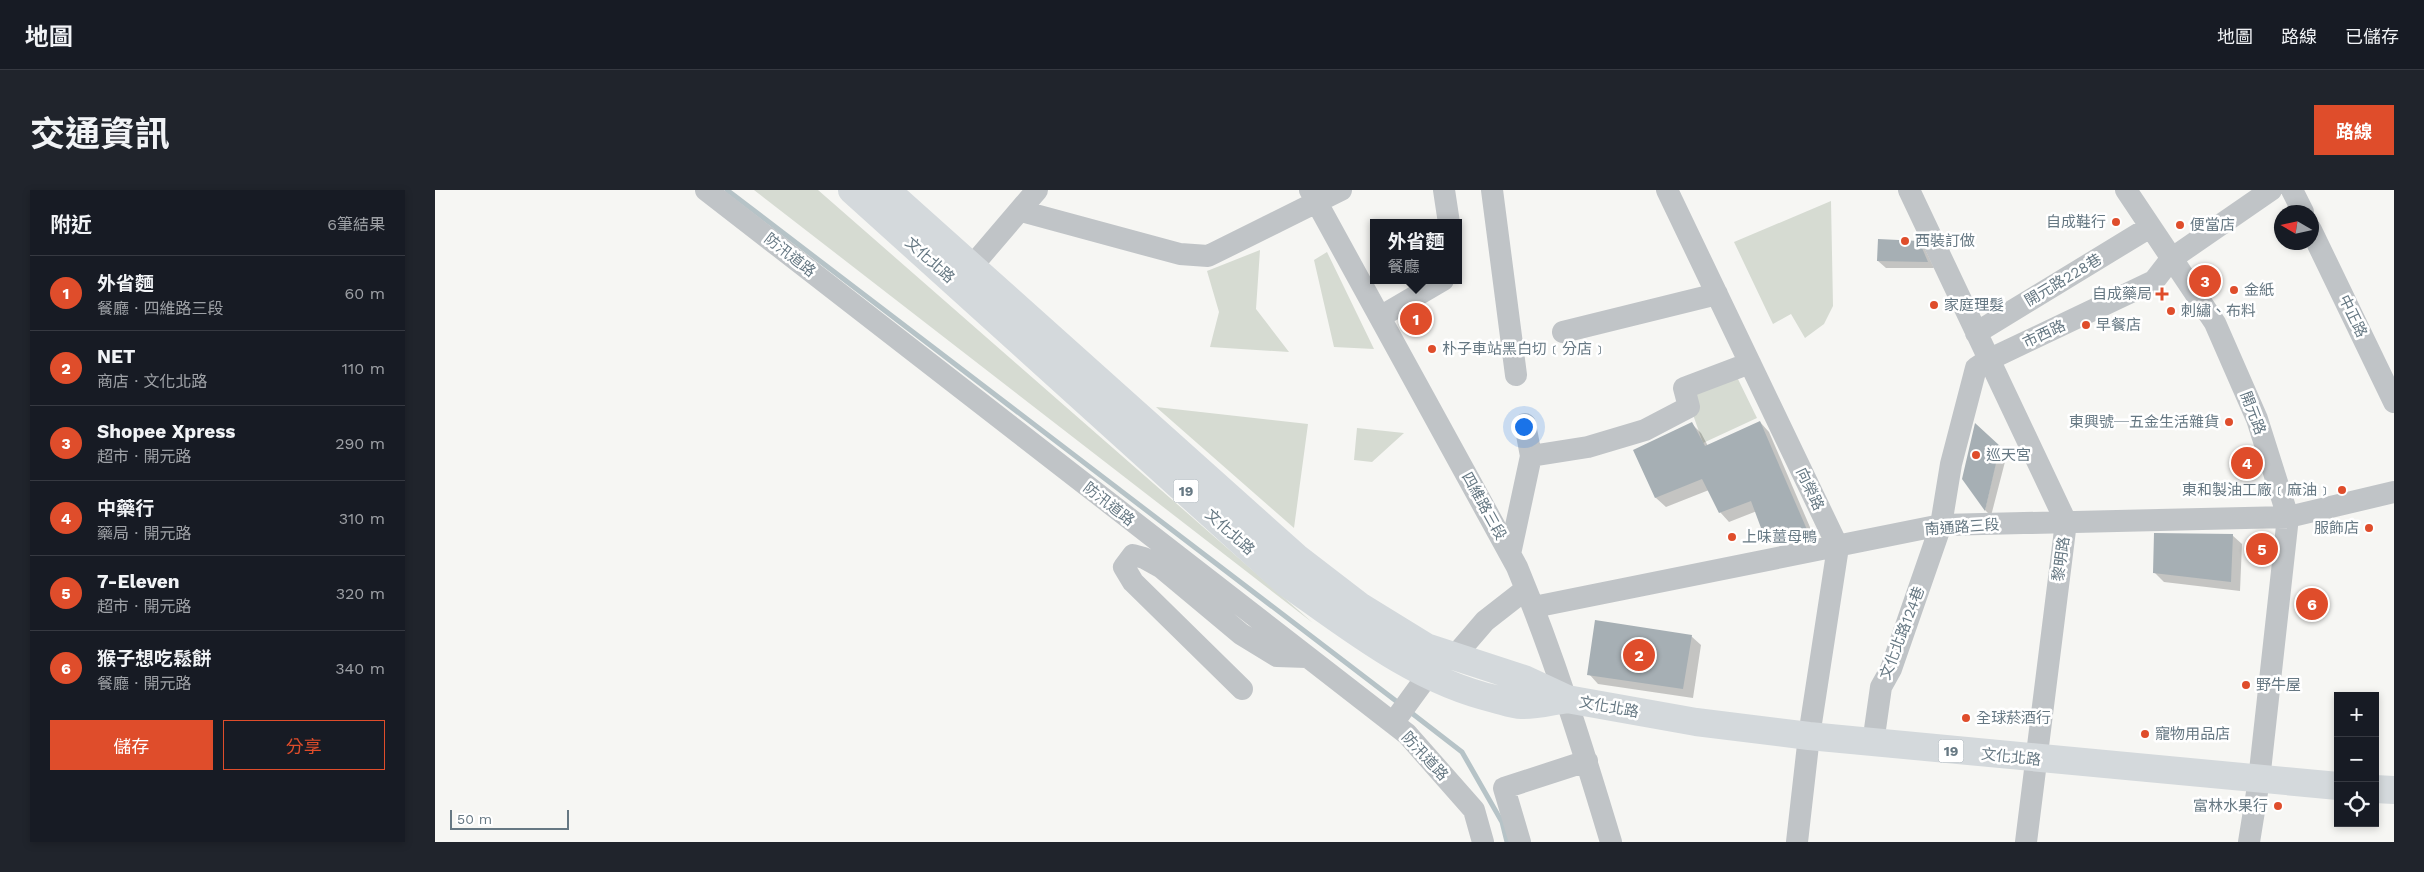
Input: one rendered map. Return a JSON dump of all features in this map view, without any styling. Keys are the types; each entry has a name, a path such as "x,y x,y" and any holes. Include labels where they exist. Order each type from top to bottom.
{"main road":[{"name":"文化北路","path":"852,190 964,275 1295,557 1387,625 1426,647 1524,679 1567,699 1696,722 1873,743 2334,786"},
{"name":"文化北路","path":"886,190 964,275 1287,584 1411,668 1476,695 1521,705 1567,699"},
{"path":"2379,788 2394,790"}],"street":[{"name":"防汛道路","path":"706,190 1407,734 1474,810 1483,842"},
{"path":"964,275 1021,211 1037,190"},
{"path":"1021,211 1180,254 1208,256 1313,196 1341,190"},
{"path":"1443,190 1448,219"},
{"path":"1492,190 1516,375"},
{"name":"向榮路","path":"1667,190 1838,547"},
{"name":"黎明路","path":"1909,190 2066,522 2026,842"},
{"name":"開元路","path":"2126,190 2215,323 2257,419 2288,517 2259,780 2249,842"},
{"name":"市西路","path":"1988,360 2154,281 2171,259 2271,190"},
{"path":"2293,190 2300,205"},
{"name":"四維路三段","path":"1313,196 1511,554 1531,598 1567,699 1611,842"},
{"name":"開元路228巷","path":"1975,333 2150,226"},
{"name":"中正路","path":"2319,247 2394,402"},
{"path":"1380,317 1436,284"},
{"path":"1563,332 1717,294"},
{"name":"文化北路124巷","path":"1873,743 1881,688 1891,669 1941,525 1951,464 1976,368 1988,360"},
{"path":"1531,456 1588,448 1645,430 1689,407 1684,388 1750,362"},
{"path":"1511,554 1531,456 1525,424"},
{"name":"南通路三段","path":"1531,598 1838,547 1941,525 2288,517 2394,492"},
{"path":"1797,842 1809,736 1838,547"},
{"path":"1243,689 1133,582 1124,567 1133,555 1144,558 1162,568 1241,634 1277,656 1307,657"},
{"path":"1454,657 1485,621 1531,598"},
{"path":"1393,723 1428,675"},
{"path":"1520,842 1504,788 1587,761"}],"shaded area":[{"path":"754,190 818,190 1313,623"},
{"path":"1831,201 1833,306 1824,324 1805,338 1791,314 1773,324 1734,242"},
{"path":"1260,250 1256,309 1289,352 1210,347 1219,312 1207,271"},
{"path":"1327,252 1374,349 1334,347 1314,260"},
{"path":"1736,375 1757,418 1703,443 1685,392"},
{"path":"1156,407 1308,424 1294,528"},
{"path":"1357,428 1404,433 1372,462 1354,460"}],"building":[{"path":"1878,239 1919,241 1928,262 1877,261"},
{"path":"1760,421 1808,532 1764,536 1751,501 1719,513 1702,479 1655,498 1633,450 1692,422 1705,446"},
{"name":"巡天宮","path":"1975,423 2000,446 1985,511 1962,479"},
{"path":"2154,533 2233,534 2231,582 2153,573"},
{"path":"1595,620 1692,635 1683,689 1587,675"}],"waterway":[{"path":"727,190 1400,704"},
{"path":"1409,711 1462,752 1502,822 1507,842"}],"place":[{"name":"自成鞋行","path":"2116,222"},
{"name":"便當店","path":"2180,225"},
{"name":"西裝訂做","path":"1905,241"},
{"name":"Shopee Xpress","path":"2205,281"},
{"name":"金紙","path":"2234,290"},
{"name":"自成藥局","path":"2162,294"},
{"name":"家庭理髮","path":"1934,305"},
{"name":"刺繡、布料","path":"2171,311"},
{"name":"外省麵","path":"1416,319"},
{"name":"早餐店","path":"2086,325"},
{"name":"朴子車站黑白切﹝分店﹞","path":"1432,349"},
{"name":"東興號─五金生活雜貨","path":"2229,422"},
{"name":"巡天宮","path":"1976,455"},
{"name":"中藥行","path":"2247,463"},
{"name":"東和製油工廠﹝麻油﹞","path":"2342,490"},
{"name":"服飾店","path":"2369,528"},
{"name":"上味薑母鴨","path":"1732,537"},
{"name":"7-Eleven","path":"2262,549"},
{"name":"猴子想吃鬆餅","path":"2312,604"},
{"name":"NET","path":"1639,655"},
{"name":"野牛屋","path":"2246,685"},
{"name":"全球菸酒行","path":"1966,718"},
{"name":"寵物用品店","path":"2145,734"},
{"name":"富林水果行","path":"2278,806"}]}
